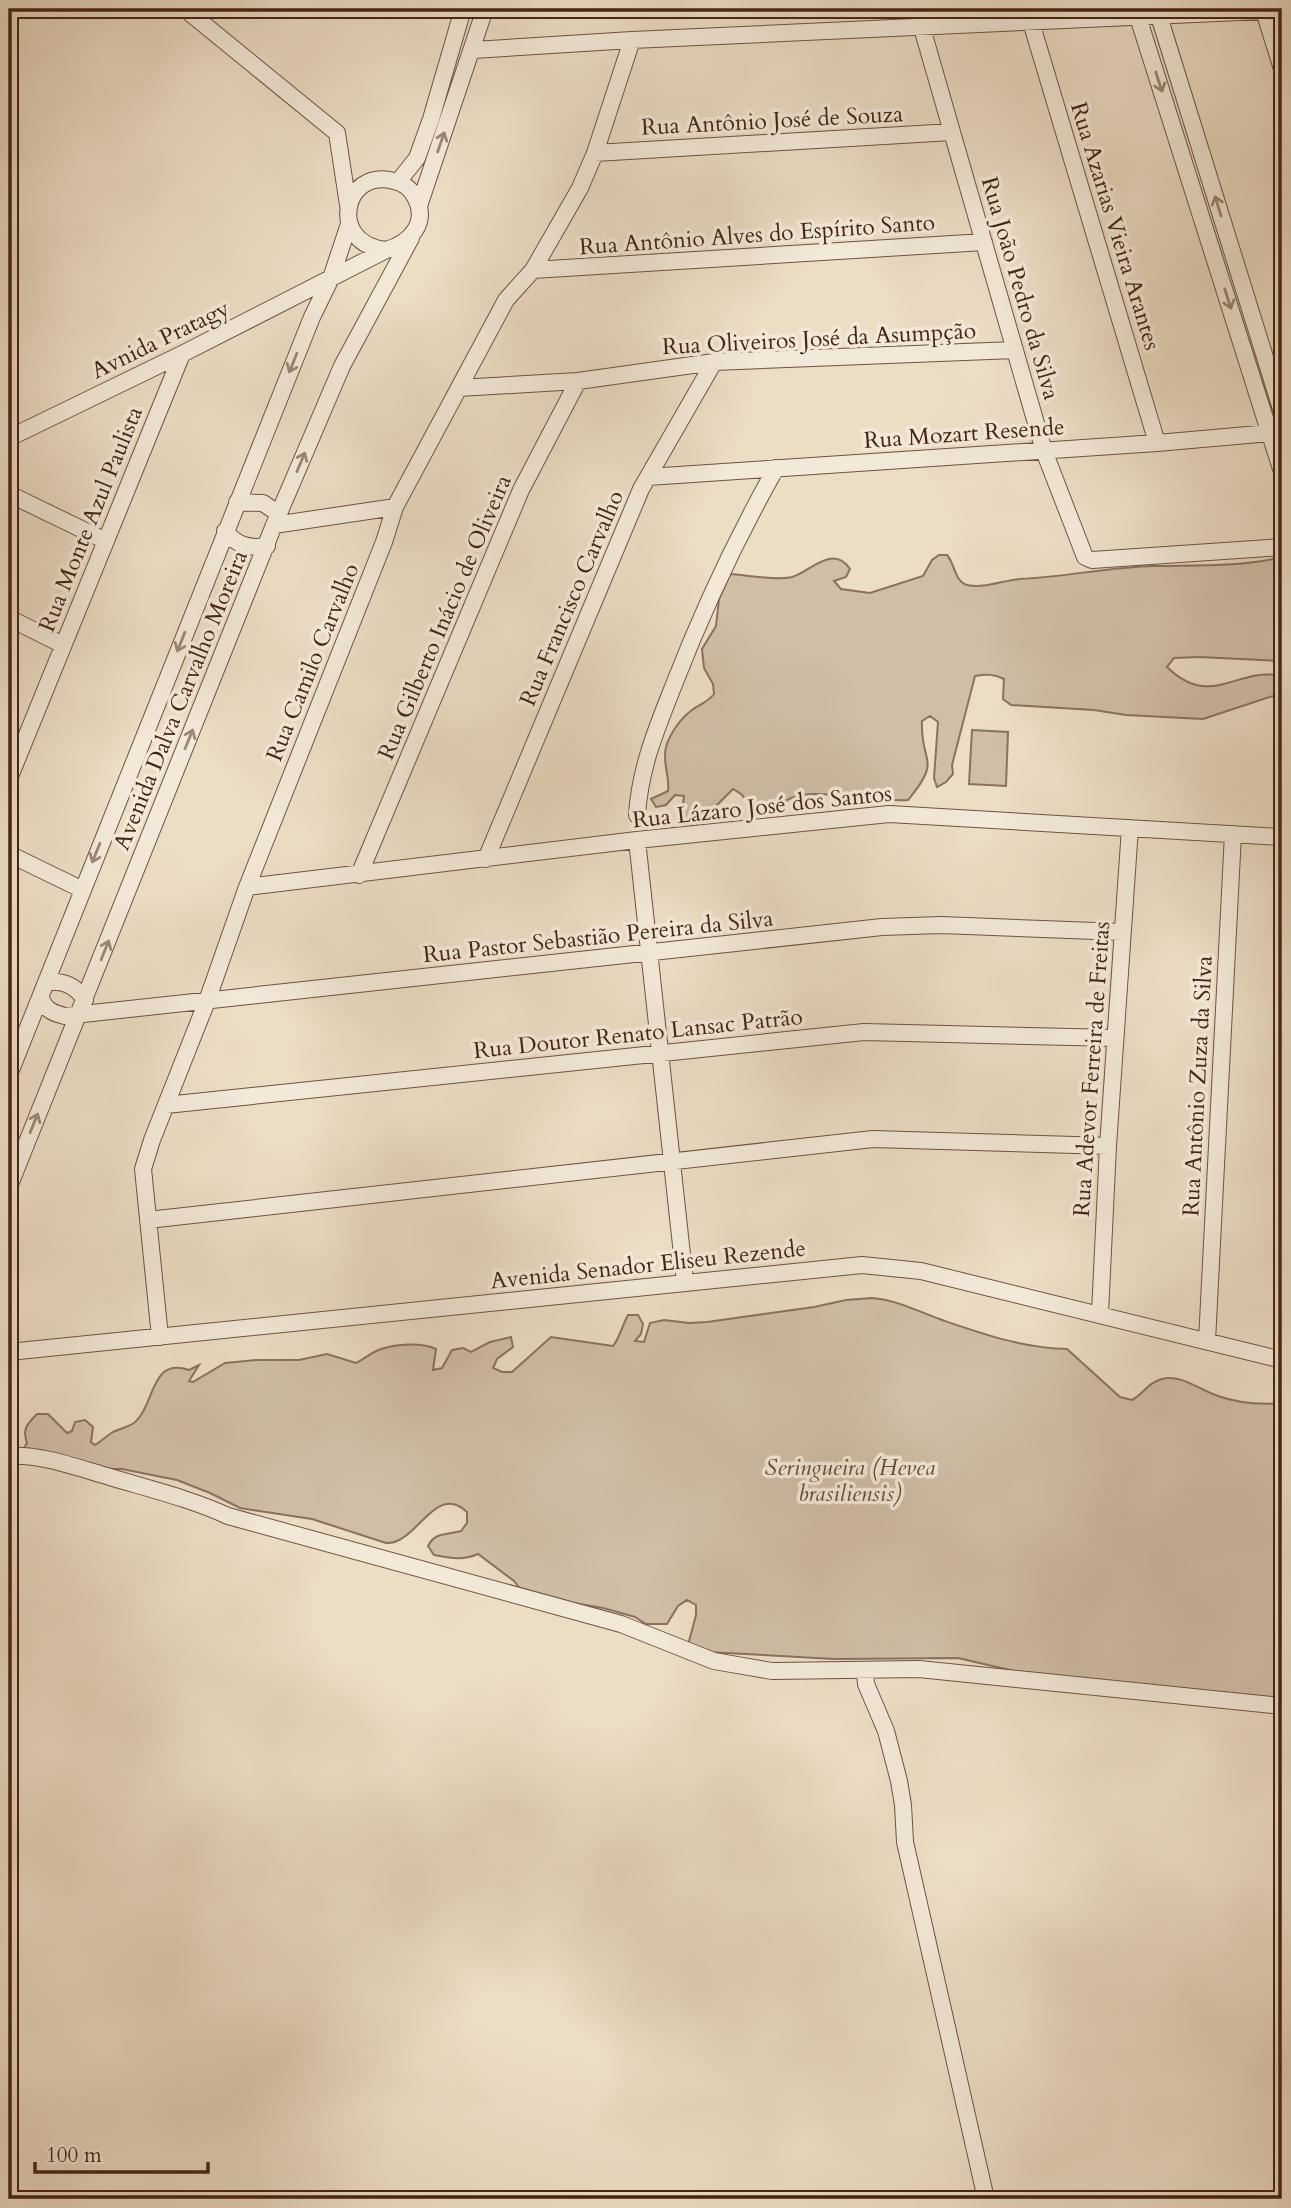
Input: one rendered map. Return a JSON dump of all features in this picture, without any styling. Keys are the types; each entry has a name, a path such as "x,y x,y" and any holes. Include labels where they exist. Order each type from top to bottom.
{"street":[{"path":"185,9 337,133 348,215 354,235 374,249 386,250 400,246 411,237 418,223 419,206 485,9"},
{"path":"398,181 416,158 431,119 463,9"},
{"path":"473,50 632,40 1282,10"},
{"path":"1264,11 1282,69"},
{"path":"1159,16 1282,412"},
{"path":"1138,17 1276,431 1282,472"},
{"name":"Rua Azarias Vieira Arantes","path":"1031,22 1157,443"},
{"name":"Rua João Pedro da Silva","path":"922,28 1044,451 1085,557 1093,560 1282,547"},
{"name":"Rua Camilo Carvalho","path":"160,1336 143,1169 166,1105 207,1001 247,887 396,507 506,300 533,270 580,188 595,153 632,40"},
{"name":"Rua Antônio José de Souza","path":"595,153 952,132"},
{"path":"348,215 355,192 367,182 383,178 398,181 415,196 419,206"},
{"name":"Avenida Dalva Carvalho Moreira","path":"9,1075 225,531 312,317 331,278 348,215"},
{"name":"Avenida Dalva Carvalho Moreira","path":"9,1187 276,520 341,366 411,237"},
{"name":"Rua Antônio Alves do Espírito Santo","path":"533,270 984,242"},
{"name":"Avnida Pratagy","path":"9,438 386,250"},
{"path":"282,304 303,308 312,317"},
{"name":"Rua Oliveiros José da Asumpção","path":"459,388 578,381 714,362 1015,350"},
{"name":"Rua Monte Azul Paulista","path":"9,779 16,742 64,645 182,354"},
{"name":"Rua Francisco Carvalho","path":"486,859 648,477 714,362"},
{"name":"Rua Gilberto Inácio de Oliveira","path":"359,874 521,491 578,381"},
{"name":"Rua Mozart Resende","path":"648,477 1157,443 1276,431"},
{"path":"637,815 646,758 695,628 776,468"},
{"path":"9,494 106,541"},
{"path":"237,502 263,503 276,520 396,507"},
{"path":"225,531 240,544 258,548 267,546"},
{"path":"9,618 64,645"},
{"name":"Rua Lázaro José dos Santos","path":"247,887 637,840 889,814 1282,836"},
{"name":"Rua Adevor Ferreira de Freitas","path":"1101,1313 1108,1146 1130,828"},
{"name":"Rua Antônio Zuza da Silva","path":"1207,1341 1233,834"},
{"path":"637,840 685,1282"},
{"path":"9,855 81,889"},
{"name":"Rua Pastor Sebastião Pereira da Silva","path":"82,1006 207,1001 894,927 941,925 1122,932"},
{"path":"41,998 44,1006 65,1016 82,1006 73,987 65,983 47,982"},
{"name":"Rua Doutor Renato Lansac Patrão","path":"166,1105 864,1032 1115,1038"},
{"path":"148,1220 873,1139 1108,1146"},
{"name":"Avenida Senador Eliseu Rezende","path":"9,1352 862,1265 897,1267 1101,1313 1282,1360"},
{"path":"9,1456 66,1465 183,1498 228,1516 621,1624 714,1661 772,1671 865,1672 919,1669 1282,1706"},
{"path":"865,1672 866,1684 886,1731 899,1781 905,1842 986,2199"}],"green space":[{"path":"939,555 947,555 960,580 974,586 1120,568 1234,564 1282,557 1282,661 1174,658 1167,667 1197,685 1224,684 1251,676 1282,676 1282,693 1203,719 1126,715 1094,710 1011,705 1003,699 1004,679 990,675 975,676 952,765 953,774 937,787 934,778 938,722 930,716 922,721 927,761 925,776 908,800 805,795 794,797 760,815 733,789 697,825 689,827 681,821 684,796 675,795 666,805 656,807 651,799 668,791 665,753 670,736 684,717 714,694 713,684 704,668 702,649 716,626 719,599 730,574 786,578 822,561 836,559 850,569 846,577 834,581 841,589 870,593 923,576 932,560"},
{"path":"972,730 1008,732 1006,786 969,784"},
{"name":"Seringueira (Hevea brasiliensis)","path":"872,1298 900,1304 1005,1340 1067,1349 1120,1397 1132,1400 1153,1383 1169,1378 1233,1400 1258,1404 1282,1403 1282,1700 1014,1671 958,1658 835,1659 708,1652 688,1645 696,1605 687,1600 678,1606 667,1624 646,1624 635,1617 603,1608 543,1598 522,1591 514,1581 478,1554 461,1558 434,1555 428,1546 434,1538 461,1531 467,1523 467,1512 457,1505 438,1507 406,1536 396,1542 386,1543 312,1519 240,1508 177,1480 122,1469 101,1469 22,1451 27,1443 26,1427 37,1414 48,1414 67,1433 72,1431 75,1422 85,1420 93,1427 91,1442 95,1445 113,1432 135,1422 143,1412 161,1375 167,1370 177,1368 189,1370 199,1365 189,1381 193,1382 225,1363 299,1360 327,1354 356,1363 381,1349 409,1344 436,1349 433,1370 442,1368 452,1350 463,1348 471,1352 490,1342 511,1337 513,1347 497,1359 493,1368 512,1372 551,1337 613,1346 628,1315 638,1315 643,1324 641,1334 635,1341 644,1342 650,1323 664,1320 707,1322"}]}
